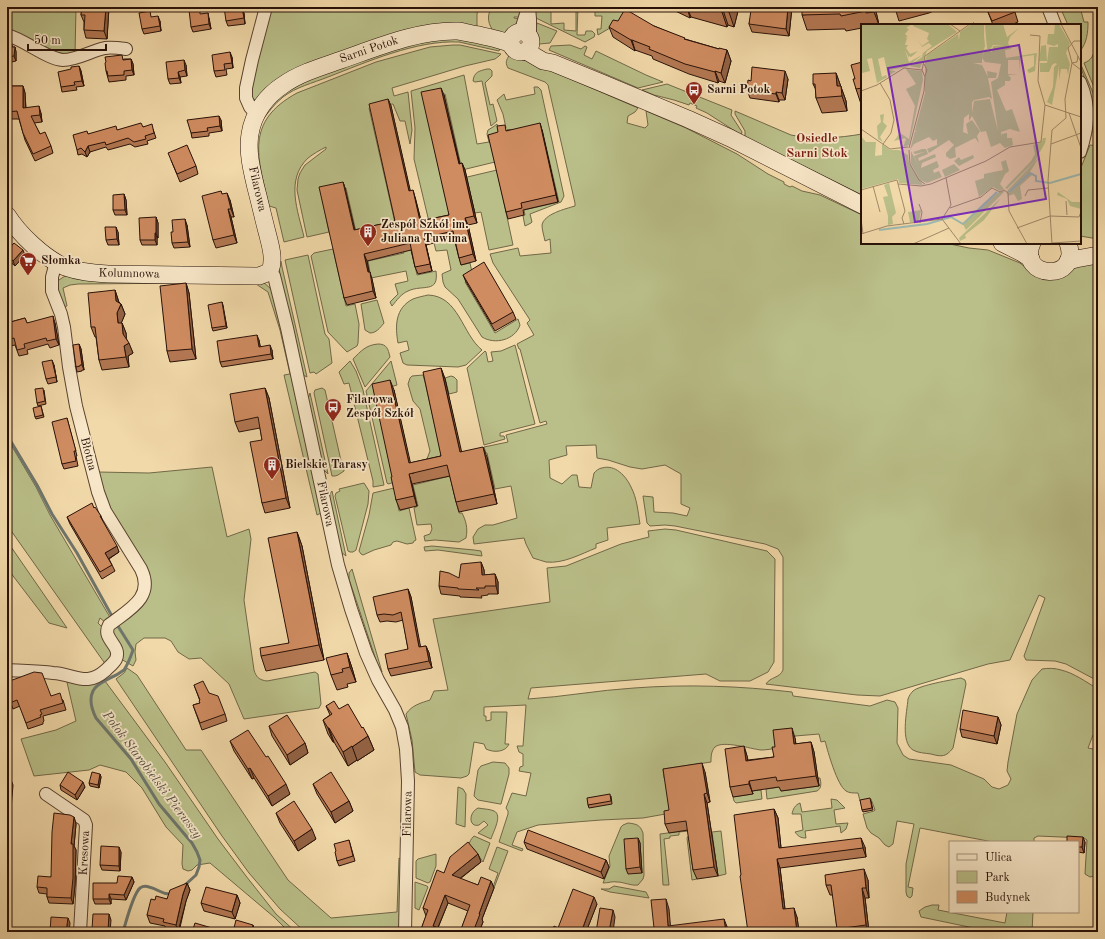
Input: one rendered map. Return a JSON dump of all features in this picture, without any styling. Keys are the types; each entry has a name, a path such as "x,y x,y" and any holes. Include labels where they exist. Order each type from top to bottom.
{"street":[{"path":"256,114 250,107 246,98 246,88 266,7"},
{"path":"518,41 530,19 528,7"},
{"path":"1048,7 1055,24"},
{"name":"Sarni Potok","path":"256,114 270,95 282,85 292,79 319,68 412,36 442,32 467,32 518,41 543,61 553,63 688,119 730,138 861,204"},
{"path":"7,35 23,41 55,58 63,60 72,59 106,48 126,49"},
{"path":"1081,84 1084,91 1087,124 1081,149"},
{"name":"Filarowa","path":"256,114 249,134 250,157 270,249 272,262 270,271 274,276 287,328 338,565 366,653 378,680 395,710 402,727 406,748 408,802 405,932"},
{"name":"Kolumnowa","path":"7,215 20,232 43,253 56,262 67,267 90,273 259,276 270,271"},
{"path":"1004,244 1022,253 1031,251 1035,266 1046,272 1055,272 1068,262 1076,259 1098,255"},
{"path":"1068,244 1070,252 1068,262"},
{"path":"1078,244 1098,252"},
{"name":"Błotna","path":"7,670 55,673 82,679 99,676 116,659 117,653 106,630 109,625 135,605 140,599 145,588 145,580 141,569 105,510 98,492 76,406 63,321 52,291 52,277 56,262"},
{"name":"Kresowa","path":"46,794 84,820 86,825 80,932"}],"green space":[{"path":"7,7 76,7 75,55 63,58 7,32"},
{"path":"269,7 479,7 477,14 477,27 440,27 255,100 252,97 251,90"},
{"path":"492,7 520,7 519,17 514,18 519,19 521,28 504,34 495,33 491,27 488,17"},
{"path":"551,7 551,24 564,23 564,30 576,31 576,7 578,7 577,35 585,35 586,31 592,31 595,34 594,37 585,42 536,18 534,12 535,8"},
{"path":"595,7 633,7 615,25 598,35 597,29 601,29 602,16 595,16"},
{"path":"1060,7 1080,7 1084,22 1088,22 1086,41 1081,50 1081,24 1068,24"},
{"path":"1092,7 1098,7 1098,97 1084,63 1092,57 1096,46 1096,25"},
{"path":"537,23 557,31 550,43 539,44 536,36"},
{"path":"447,37 500,47 499,51 459,42 443,42 409,48 392,53 293,90 283,97 271,109 261,122 272,103 297,84 397,48"},
{"path":"460,45 501,54 495,59 465,66 392,88 394,96 408,92 412,130 410,144 405,121 400,121 393,104 369,108 396,227 357,236 346,188 321,193 329,232 307,237 297,190 298,179 305,165 326,149 326,147 308,158 301,167 297,176 295,196 304,237 284,242 276,208 269,206 259,156 259,142 262,129 269,116 280,104 297,93 376,62 430,47"},
{"path":"570,45 581,49 585,46 587,47 584,55 592,59 596,51 663,82 638,88 549,50 551,46"},
{"path":"510,53 638,108 635,112 628,116 627,123 645,128 648,125 646,111 686,128 737,154 790,187 792,186 802,191 820,195 861,215 861,244 950,244 988,250 1020,263 1031,272 1072,268 1098,262 1098,681 1066,664 1055,661 1026,660 1024,656 1045,598 1039,595 1010,660 988,664 880,696 857,695 766,684 770,680 780,675 783,670 783,557 778,549 765,544 675,526 650,526 647,523 643,496 653,497 654,512 673,513 687,516 690,508 681,504 681,474 665,465 642,469 597,458 596,445 566,446 567,455 549,460 550,478 562,484 572,475 577,475 579,487 591,488 594,473 601,468 607,467 616,469 623,475 633,491 640,524 607,528 608,540 596,544 596,548 559,562 546,562 533,558 524,538 474,544 473,537 478,529 485,525 493,525 517,518 511,486 495,489 487,453 484,447 508,442 506,435 547,424 546,421 540,423 520,349 517,344 534,335 527,323 530,320 493,263 490,254 518,248 520,256 551,253 550,239 545,241 543,233 542,225 544,221 556,212 575,206 548,85 545,82 508,68 506,62"},
{"path":"1081,65 1098,104 1098,134 1093,133 1094,120 1092,100"},
{"path":"487,69 492,71 492,76 485,83 490,105 493,104 497,121 491,126 482,81 473,81 477,72"},
{"path":"464,75 477,144 489,142 487,134 488,130 497,124 500,138 490,141 495,162 462,170 445,94 431,97 451,221 430,226 414,159 415,128 411,91"},
{"path":"667,84 732,110 731,115 742,132 741,135 707,113 696,108 697,106 654,95 642,90"},
{"path":"534,87 538,87 541,90 564,196 561,202 530,214 532,222 525,226 523,216 525,215 524,210 559,202 542,129 508,137 504,129 506,128 503,114 497,100 504,94 506,100 535,94"},
{"path":"735,111 791,135 800,137 826,138 861,134 861,195 745,137 745,131 735,114"},
{"path":"1090,145 1098,146 1098,239 1081,236 1081,168"},
{"path":"497,170 513,245 489,250 481,212 475,213 468,185 465,186 463,178"},
{"path":"455,239 461,265 470,263 473,277 465,282 495,333 518,319 520,325 517,330 514,334 504,340 493,341 482,337 458,299 445,287 442,274 451,270 447,250 436,251 434,243"},
{"path":"411,248 417,275 436,271 435,283 429,287 414,289 406,292 399,297 392,306 390,302 398,294 395,284 408,281 406,271 371,278 368,261 404,253 403,249"},
{"path":"333,249 346,306 355,304 359,324 357,346 347,352 328,332 311,256 314,253"},
{"path":"308,255 325,334 329,339 332,363 316,374 314,372 310,373 285,260"},
{"path":"281,261 307,377 303,375 281,280 278,262"},
{"path":"65,276 263,282 270,288 273,293 321,513 317,515 284,375 290,374 280,330 268,292 256,284 78,284 63,288 67,306 63,307 56,283"},
{"path":"428,295 438,297 447,302 459,317 469,335 482,350 466,365 458,367 407,365 403,363 400,353 409,350 407,341 398,343 397,324 400,312 407,303 413,299"},
{"path":"377,300 384,323 376,331 370,333 365,330 361,304"},
{"path":"378,344 387,348 390,357 365,387 353,359 367,347"},
{"path":"515,345 535,424 500,433 500,436 504,436 505,439 484,445 467,368 485,351 488,362 493,361 491,352 501,351"},
{"path":"350,361 356,371 363,390 384,485 373,487 373,481 349,383 344,384 339,372"},
{"path":"391,361 397,385 384,389 395,482 388,484 366,391"},
{"path":"423,375 444,466 425,464 430,451 420,409 413,401 408,384 412,376"},
{"path":"451,376 457,380 457,392 449,394 445,378"},
{"path":"322,388 325,390 342,465 344,466 344,471 335,476 332,476 314,393 315,390"},
{"path":"310,393 328,474 323,469 308,399"},
{"path":"7,438 111,619 106,623 100,618 98,623 102,627 114,653 106,665 7,525"},
{"path":"212,467 227,537 249,529 251,539 244,600 254,670 260,679 267,681 315,672 318,674 321,704 319,708 244,719 229,684 201,658 189,659 178,652 171,641 165,638 144,638 136,644 136,660 133,666 121,659 112,630 147,588 105,506 98,472 149,473"},
{"path":"450,476 459,513 462,513 466,522 466,538 459,542 435,540 425,541 424,536 430,534 432,529 431,524 417,525 414,508 418,506 413,485"},
{"path":"364,483 369,491 368,504 356,550 350,552 348,551 335,496 336,493 340,491 339,489"},
{"path":"394,488 399,511 409,508 416,540 413,543 407,544 397,541 393,542 391,545 363,555 359,551 369,515 373,493"},
{"path":"332,491 346,556 341,552 329,500"},
{"path":"665,529 676,530 767,551 775,559 774,662 768,672 750,681 720,681 706,674 531,688 528,699 621,689 694,686 753,688 792,692 793,696 870,706 887,700 895,702 898,708 897,743 903,755 909,759 951,765 984,779 992,787 999,789 1008,785 1011,779 1007,771 1017,714 1032,680 1042,669 1049,668 1066,671 1098,689 1098,731 1093,735 1088,748 1098,750 1098,875 1090,877 1085,874 1087,840 1084,838 1038,836 1034,838 1034,841 988,841 920,828 908,887 913,888 912,896 910,898 907,896 906,892 906,864 914,824 897,821 893,844 889,847 871,833 867,828 863,814 875,810 871,799 860,801 858,793 848,792 843,788 833,768 825,741 821,742 819,734 795,736 776,740 777,748 767,750 724,744 719,745 713,750 711,762 663,769 664,778 666,778 671,813 643,818 538,825 517,832 512,845 523,849 522,851 499,842 508,814 506,808 512,793 526,796 531,773 519,771 520,767 523,766 523,754 519,752 517,746 523,746 526,705 484,707 484,716 486,716 486,721 491,720 491,712 507,712 505,744 509,744 505,749 496,751 486,749 484,744 474,742 469,774 467,776 461,778 420,775 415,772 412,740 406,714 414,706 430,700 434,691 448,690 433,619 550,602 547,568 566,566 621,544 649,537 648,531"},
{"path":"7,541 67,628 49,623 7,568"},
{"path":"432,546 481,551 482,556 438,550 425,551 424,547"},
{"path":"352,569 382,672 377,663 349,579 349,573"},
{"path":"127,668 137,675 186,750 201,750 288,880 331,918 397,912 399,858 402,860 401,932 305,932 280,909 249,873 222,836 116,679 124,673"},
{"path":"102,677 165,762 218,839 246,876 276,914 296,932 289,932 274,917 210,863 197,865 192,870 188,871 183,869 183,845 166,827 142,788 126,772 100,765 89,770 34,776 21,739 56,730 76,721 66,678"},
{"path":"961,678 965,680 966,684 953,748 946,755 941,756 913,750 909,746 905,734 908,699 910,695 913,691 922,687"},
{"path":"493,762 505,763 509,768 509,774 501,804 478,800 474,796 478,770 481,766"},
{"path":"818,778 820,778 821,785 817,791 767,799 766,789 780,787 781,791 819,786"},
{"path":"458,787 463,789 466,794 465,827 456,824"},
{"path":"761,790 762,799 736,803 734,801 733,797 752,794 752,791"},
{"path":"831,799 837,800 845,808 834,810 836,824 848,823 846,829 841,833 840,826 805,831 806,838 798,836 795,832 803,830 801,814 792,814 796,806 800,803 802,812 832,808"},
{"path":"478,808 491,810 497,813 498,820 491,839 478,833 488,825 484,821 479,825 476,825 473,824 471,820 471,816"},
{"path":"628,823 638,825 643,833 643,879 638,885 615,882 603,883 610,866 609,856 621,827"},
{"path":"691,830 697,879 692,880 687,838 689,835 688,831 679,832 679,835 670,836 670,838 664,839 669,885 663,885 660,834"},
{"path":"721,831 726,874 718,876 712,832"},
{"path":"474,836 490,843 483,862 474,849 469,846 470,841"},
{"path":"497,847 508,851 494,888 493,887 498,873 489,869"},
{"path":"436,854 436,866 430,882 428,883 416,878 416,861 418,859"},
{"path":"415,882 428,887 419,910 415,908"},
{"path":"614,886 646,892 649,898 610,892 601,889 609,889"},
{"path":"939,905 938,910 949,913 1005,923 1007,913 1033,913 1032,932 998,928 996,932 993,932 921,917 919,911 925,907"}],"building":[{"path":"82,7 106,7 104,31 84,30 85,15 81,15"},
{"path":"224,7 235,7 235,9 242,8 244,18 226,21"},
{"path":"703,7 730,7 729,12 723,10 722,12"},
{"path":"753,7 788,7 786,29 749,24 751,10 753,10"},
{"path":"802,7 873,7 874,12 866,13 866,11 841,16 840,14 802,15"},
{"path":"989,7 1013,7 1015,12 992,21 988,12 991,11"},
{"path":"200,8 200,14 208,13 209,24 191,27 189,10"},
{"path":"625,9 654,26 685,38 684,39 727,50 721,73 685,64 649,49 650,47 631,40 609,27 613,20 618,21"},
{"path":"150,11 151,17 158,16 160,26 142,29 139,13"},
{"path":"7,38 10,40 10,47 15,47 14,56 7,57"},
{"path":"230,52 232,63 224,64 225,70 214,71 212,55"},
{"path":"122,55 123,60 131,59 132,70 124,71 124,75 108,76 105,57"},
{"path":"184,60 185,70 178,72 179,78 168,79 166,62"},
{"path":"861,62 861,88 856,89 851,65"},
{"path":"79,66 82,81 74,82 75,85 61,87 58,72 71,69 71,67"},
{"path":"752,67 785,71 782,93 776,92 776,94 747,90 748,80 751,81"},
{"path":"836,73 837,86 841,86 842,96 816,98 815,84 813,84 813,74"},
{"path":"7,86 23,86 23,108 39,106 40,115 31,116 40,134 45,132 51,146 33,154 23,133 17,111 7,112"},
{"path":"441,88 459,164 462,163 474,216 465,218 473,254 459,258 453,231 424,238 430,264 415,267 410,243 364,254 368,272 370,272 373,291 344,298 319,187 343,182 354,230 395,221 369,104 388,99 409,191 413,190 420,221 449,215 421,92"},
{"path":"219,116 220,126 207,128 208,131 191,133 187,120"},
{"path":"141,123 143,127 152,124 154,133 145,136 146,139 134,142 128,138 106,145 105,142 88,146 85,152 81,148 77,150 73,135 87,131 88,134 116,126 117,130"},
{"path":"540,123 556,195 521,203 522,208 506,212 488,135 498,132 497,126 505,125 506,131"},
{"path":"187,145 196,166 177,174 168,153"},
{"path":"221,191 222,194 227,193 231,209 228,209 234,235 213,240 202,196"},
{"path":"124,194 125,210 113,210 113,195"},
{"path":"156,217 155,240 140,240 139,218"},
{"path":"185,219 188,242 172,243 172,220"},
{"path":"105,227 116,227 117,239 106,240"},
{"path":"14,243 23,250 13,261 7,256 7,251"},
{"path":"484,262 513,312 492,324 463,275"},
{"path":"186,283 192,349 167,351 160,286"},
{"path":"115,290 116,301 121,304 117,313 118,323 122,323 123,334 129,343 124,346 126,357 99,360 95,327 91,327 88,293"},
{"path":"222,302 226,326 212,328 208,305"},
{"path":"53,316 56,339 47,341 46,338 24,344 25,348 17,350 14,338 7,340 7,323 25,318 27,323"},
{"path":"257,335 259,347 270,345 271,354 220,362 217,341"},
{"path":"79,344 82,365 76,367 73,345"},
{"path":"52,360 56,377 46,379 42,362"},
{"path":"441,368 460,452 483,447 494,494 456,502 447,465 409,474 414,496 396,500 372,384 390,380 409,463 441,456 423,372"},
{"path":"43,388 45,401 37,403 35,389"},
{"name":"Bielskie Tarasy","path":"265,388 286,498 262,503 250,442 262,440 258,417 235,422 230,394"},
{"path":"41,406 43,415 35,417 33,408"},
{"path":"67,418 76,451 74,451 76,461 62,464 52,422"},
{"path":"92,503 94,508 95,507 101,516 117,546 105,553 112,565 100,572 67,517"},
{"path":"297,532 319,645 261,656 260,648 289,643 268,538"},
{"path":"481,562 482,575 495,574 496,586 476,588 479,590 439,586 440,571 449,573 459,578 461,564"},
{"path":"408,589 419,647 426,646 429,661 388,669 385,654 408,649 401,612 393,615 377,615 373,597"},
{"path":"347,653 350,667 342,669 343,672 331,675 326,658"},
{"path":"34,672 42,673 51,696 60,693 63,703 40,710 42,714 40,715 41,717 26,723 17,700 10,703 7,693 7,682"},
{"path":"203,681 209,693 218,696 225,714 200,723 193,705 200,703 194,685"},
{"path":"334,701 339,709 348,704 368,736 343,752 323,720 332,714 326,706"},
{"path":"963,710 998,717 994,736 960,729"},
{"path":"287,715 305,743 287,755 269,726"},
{"path":"792,728 794,744 811,742 816,776 777,781 776,777 749,781 749,784 730,787 725,749 744,746 746,761 774,757 772,747 775,747 773,730"},
{"path":"248,730 266,757 268,756 286,784 268,796 230,741"},
{"path":"702,763 707,793 704,794 714,867 693,870 686,821 665,824 664,811 669,810 663,769"},
{"path":"68,772 83,782 75,795 60,785"},
{"path":"92,772 100,774 98,785 89,783"},
{"path":"331,772 349,801 331,812 313,784"},
{"path":"610,794 611,801 588,805 587,798"},
{"path":"870,798 872,808 862,810 860,800"},
{"path":"294,801 312,829 294,841 276,813"},
{"path":"774,809 779,848 861,838 863,848 777,859 783,909 794,908 797,932 748,932 740,876 734,815"},
{"path":"54,813 74,817 71,844 73,844 73,878 71,898 47,897 47,888 37,887 38,876 51,877"},
{"path":"528,830 606,860 601,872 524,842"},
{"path":"1067,836 1083,837 1082,847 1079,847 1079,841 1067,841"},
{"path":"638,838 640,867 626,869 624,839"},
{"path":"349,840 353,856 337,861 334,844"},
{"path":"468,842 478,854 452,875 478,885 481,877 491,881 473,932 460,932 470,905 445,895 433,926 448,932 420,932 428,910 423,908 437,870 444,873 450,857"},
{"path":"101,846 119,847 119,866 100,865"},
{"path":"864,869 866,888 862,888 866,925 837,929 831,885 826,885 825,875"},
{"path":"118,876 132,877 124,895 109,894 109,899 93,899 93,883 117,883"},
{"path":"187,883 176,925 163,922 164,919 147,915 151,899 155,900 156,896 167,899 170,890"},
{"path":"206,887 237,895 232,912 201,903"},
{"path":"573,889 594,897 582,930 578,929 577,932 552,932 554,926 558,928"},
{"path":"666,899 668,926 724,919 726,932 652,932 652,928 654,928 651,900"},
{"path":"600,908 613,910 609,932 596,932"},
{"path":"93,914 109,914 108,931 89,932 89,929 92,929"},
{"path":"51,917 68,918 66,932 50,932"},
{"path":"236,920 253,925 251,932 233,932"},
{"path":"195,923 212,928 211,932 192,932"}],"waterway":[{"name":"Potok Starobielski Pierwszy","path":"7,435 37,485 52,514 77,553 113,618"},
{"name":"Potok Starobielski Pierwszy","path":"116,623 133,650 124,670 96,686 91,697 92,708 96,718 131,759 159,804 192,843 197,852 200,860 199,867 196,875 185,885"},
{"name":"Potok Starobielski Pierwszy","path":"123,932 132,902 140,888 147,886 165,894 172,894"}],"place":[{"name":"Sarni Potok","path":"694,105"},
{"name":"Zespół Szkół im. Juliana Tuwima","path":"368,247"},
{"name":"Słomka","path":"28,276"},
{"name":"Filarowa Zespół Szkół","path":"333,422"},
{"name":"Bielskie Tarasy","path":"272,480"}],"district":[{"name":"Osiedle Sarni Stok","path":"817,146"}]}
